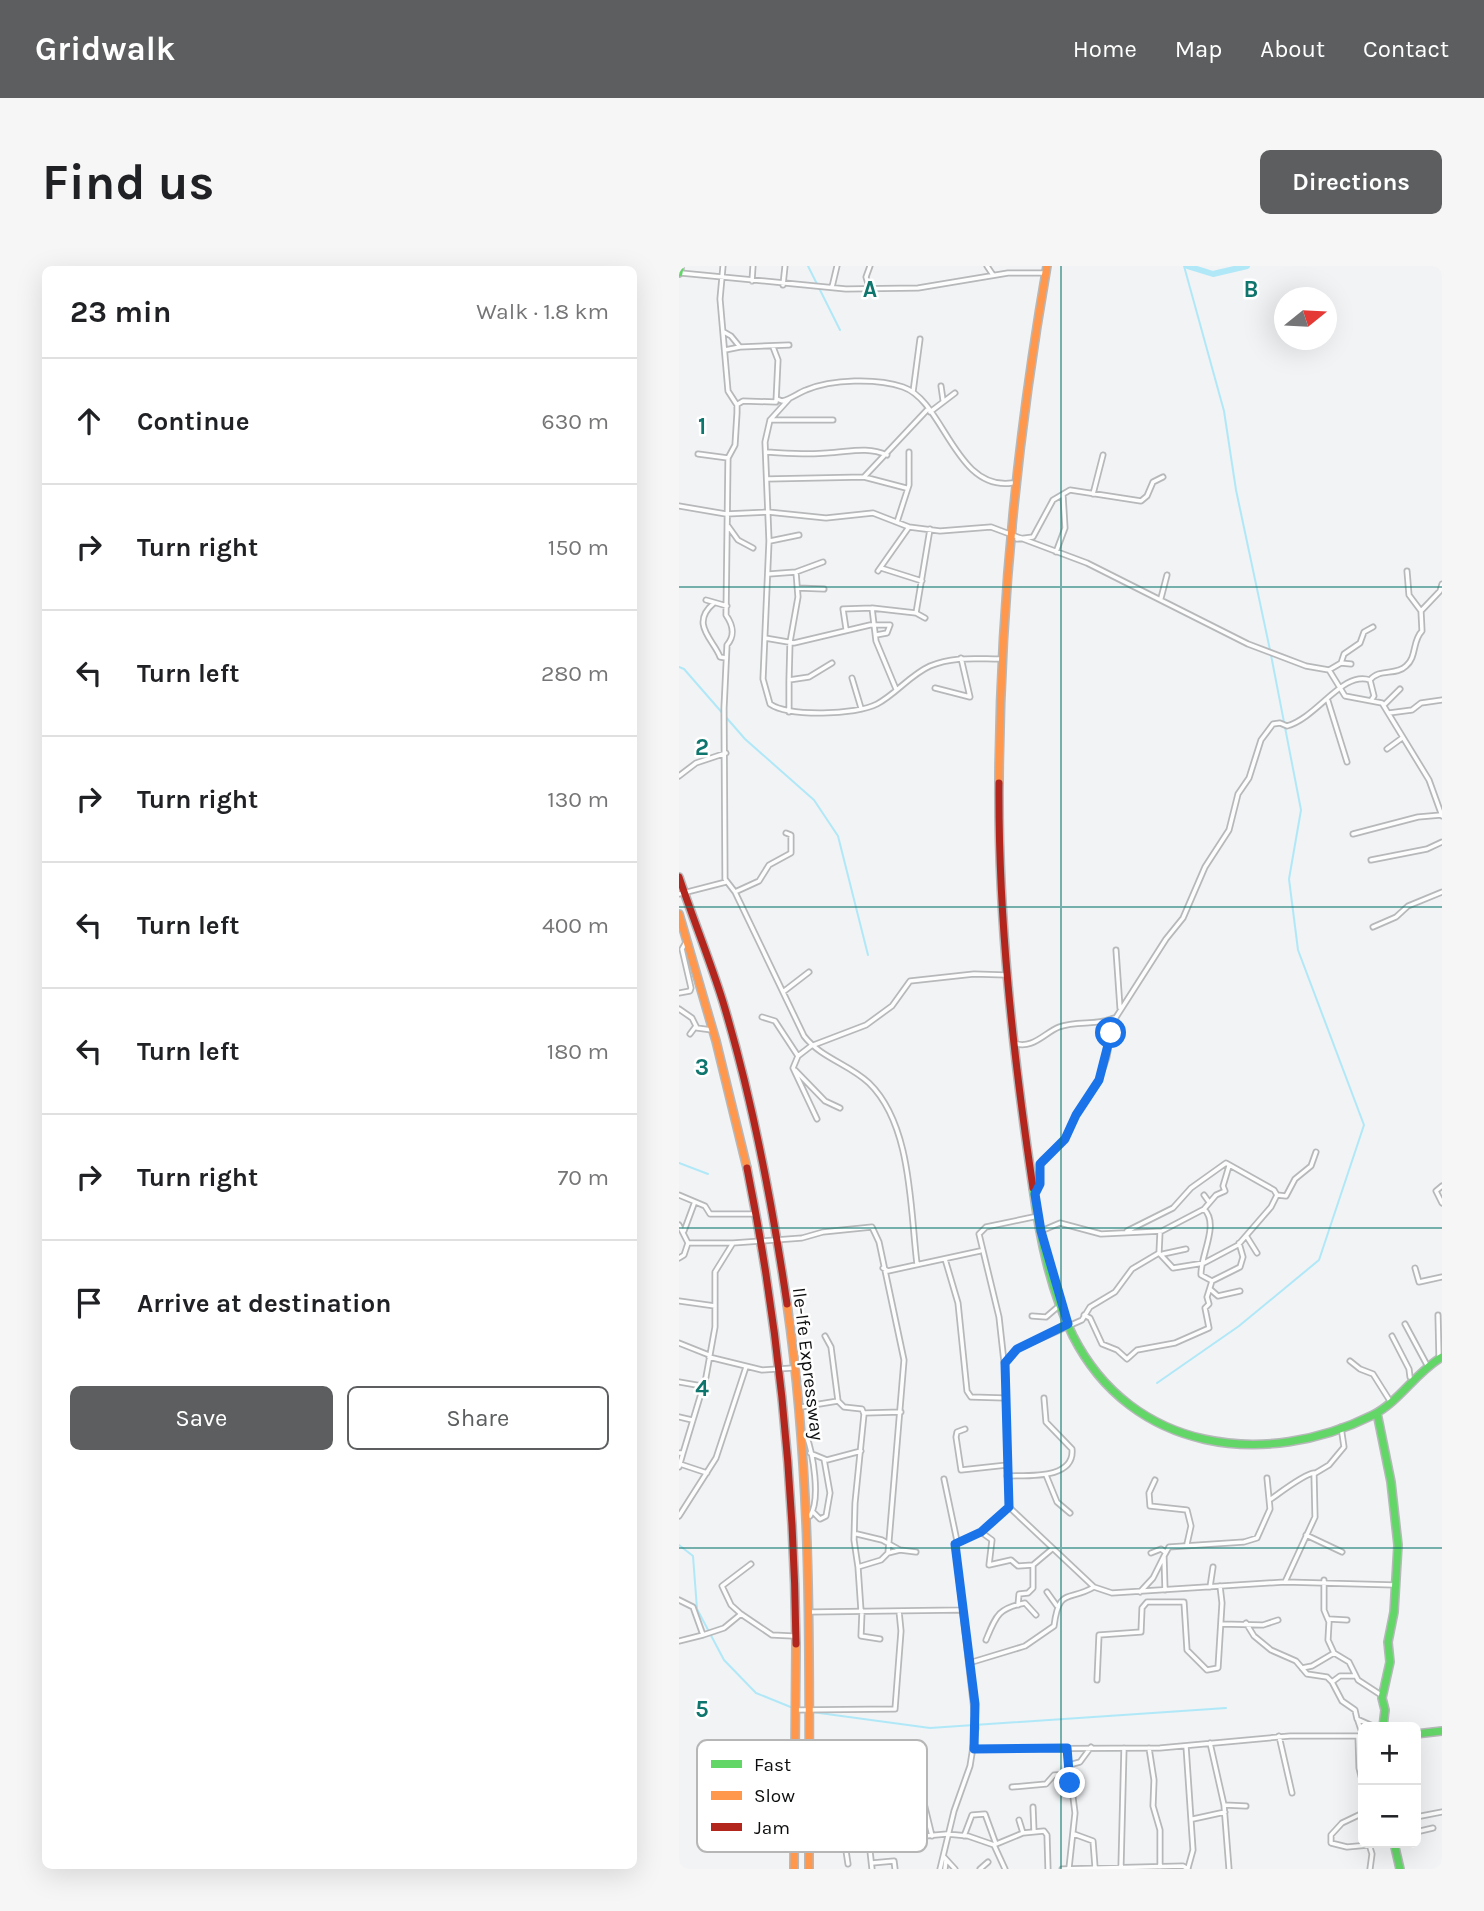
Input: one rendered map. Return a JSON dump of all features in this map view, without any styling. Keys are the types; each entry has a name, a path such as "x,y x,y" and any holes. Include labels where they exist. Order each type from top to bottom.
{"main road":[{"path":"679,273 680,266"},
{"path":"1046,269 1025,381 1012,482 1000,659 997,757 1006,975 1013,1042 1038,1216 1068,1324 1104,1380 1144,1413 1183,1433 1255,1446 1341,1425 1377,1413 1410,1377 1441,1357"},
{"name":"Ile-Ife Expressway","path":"679,877 682,894 731,1034 775,1240 795,1368 807,1520 809,1740"},
{"name":"Ile-Ife Expressway","path":"679,914 733,1095 762,1239 781,1370 790,1467 794,1740"},
{"path":"695,965 707,960"},
{"path":"1377,1413 1395,1511 1398,1545 1388,1642 1390,1662 1383,1696 1384,1722"},
{"path":"792,1575 808,1575"},
{"path":"793,1605 809,1608"},
{"path":"1421,1733 1442,1731"},
{"path":"1395,1848 1400,1869"},
{"path":"794,1868 809,1867"}],"street":[{"path":"697,266 697,273"},
{"path":"723,266 721,276 728,391 737,405 735,445 728,458 726,514 727,606 733,636 727,645 726,658 726,882 736,892 811,1046 863,1078 891,1112 901,1144 917,1264"},
{"path":"752,281 753,266"},
{"path":"783,285 785,266"},
{"path":"832,287 837,266"},
{"path":"867,285 870,266"},
{"path":"987,266 993,275"},
{"path":"679,273 783,285 919,288 1046,269"},
{"path":"724,332 740,347"},
{"path":"913,392 920,338"},
{"path":"725,350 789,345"},
{"path":"773,347 778,360 777,399"},
{"path":"737,405 743,401 768,404 777,399 782,401 821,385 853,382 888,384 913,392 972,471 1012,482"},
{"path":"941,386 943,401"},
{"path":"865,477 887,456 905,431 955,393"},
{"path":"789,399 770,420 766,452 769,574 764,690 771,704 789,712 861,708 876,705 929,667 961,658 1000,659"},
{"path":"770,420 833,421"},
{"path":"766,452 828,453 876,450 887,456"},
{"path":"897,522 911,471 909,452"},
{"path":"698,454 728,458"},
{"path":"1093,494 1103,455"},
{"path":"767,479 865,477 906,488"},
{"path":"1017,540 1033,537 1049,504 1055,498 1075,489 1141,501 1147,496 1153,482 1163,477"},
{"path":"1056,552 1065,528 1063,495"},
{"path":"679,506 726,514 768,512 826,517 873,513 909,527 930,529 963,531 982,526 1056,552 1161,598 1248,644 1305,666 1329,670 1341,663 1350,664"},
{"path":"727,525 738,540 753,548"},
{"path":"909,527 879,569 922,582"},
{"path":"916,612 930,529"},
{"path":"769,541 799,535"},
{"path":"769,574 796,572 823,562"},
{"path":"1370,680 1377,674 1402,670 1410,663 1416,638 1423,627 1421,611 1409,595 1407,571"},
{"path":"789,712 790,642 798,588 796,572"},
{"path":"1161,598 1167,575"},
{"path":"1421,611 1440,591 1442,584"},
{"path":"798,588 824,589"},
{"path":"706,600 727,606"},
{"path":"714,603 708,609 703,629 708,643 717,650 720,657 726,658"},
{"path":"872,608 873,626 876,628 881,658 896,689"},
{"path":"846,629 843,609 872,608 916,612 925,618"},
{"path":"765,638 802,642 846,629 886,623 890,625 887,633 876,635"},
{"path":"1341,663 1344,654 1360,643 1364,632 1373,626"},
{"path":"935,688 970,697 961,658"},
{"path":"789,680 809,677 832,663"},
{"path":"1329,670 1345,695 1372,699 1384,705 1429,780 1442,816 1418,817 1353,834"},
{"path":"852,678 861,708"},
{"path":"1035,1194 1040,1184 1040,1164 1065,1139 1076,1115 1099,1080 1109,1050 1111,1025 1120,1008 1183,918 1205,867 1222,844 1231,825 1238,794 1249,778 1252,761 1267,730 1273,724 1287,726 1304,720 1328,701 1339,687 1358,678 1370,680"},
{"path":"1370,680 1374,696 1372,699"},
{"path":"1384,705 1401,690"},
{"path":"1389,713 1412,710 1421,703 1442,700"},
{"path":"1328,701 1347,762"},
{"path":"1387,749 1402,738"},
{"path":"679,776 696,763 726,753"},
{"path":"736,892 759,881 769,865 792,853 791,835 786,833"},
{"path":"1371,860 1427,849 1442,842"},
{"path":"682,894 726,882"},
{"path":"1373,927 1396,917 1408,906 1442,892"},
{"path":"679,993 690,991 691,988 682,949 688,941"},
{"path":"1115,950 1120,1008"},
{"path":"783,992 809,972"},
{"path":"817,1119 793,1068 797,1056 811,1046 866,1025 898,1001 910,981 974,974 1006,975"},
{"path":"679,1009 698,1025 699,1029 714,1030"},
{"path":"762,1017 775,1021 797,1056"},
{"path":"1013,1042 1019,1045 1045,1038 1061,1026 1107,1022 1117,1017"},
{"path":"690,1034 698,1025"},
{"path":"793,1068 825,1101 840,1108"},
{"path":"1277,1195 1286,1196 1295,1179 1311,1166 1316,1152"},
{"path":"1127,1231 1168,1211 1197,1183 1220,1166 1229,1166 1274,1190 1277,1195"},
{"path":"1041,1231 1059,1223 1101,1234 1127,1231 1160,1232 1204,1209 1225,1191 1223,1186 1229,1166"},
{"path":"1442,1186 1436,1191 1442,1203"},
{"path":"679,1195 694,1204 705,1206 709,1214 757,1214"},
{"path":"1204,1195 1209,1202"},
{"path":"1160,1232 1161,1253 1175,1269 1201,1264 1247,1237 1277,1195"},
{"path":"684,1231 694,1204"},
{"path":"1204,1209 1209,1215 1209,1235 1201,1264 1202,1275 1212,1281"},
{"path":"1038,1216 986,1227 979,1234 999,1317 1004,1371 1009,1507 1094,1587 1112,1594 1324,1580 1395,1585"},
{"path":"679,1226 688,1243 684,1255 679,1258"},
{"path":"688,1243 775,1240 872,1227 877,1237 883,1268 887,1273 904,1360 888,1553"},
{"path":"1247,1237 1257,1252"},
{"path":"707,1473 679,1465 702,1386 715,1327 715,1272 733,1243"},
{"path":"1212,1281 1240,1268 1243,1257 1240,1243"},
{"path":"1004,1371 1005,1363 1017,1349 1068,1324 1080,1322 1090,1307 1115,1292 1132,1269 1161,1253 1186,1249"},
{"path":"887,1273 981,1251"},
{"path":"945,1259 958,1303 967,1391 971,1397 1005,1398"},
{"path":"1415,1268 1419,1282 1442,1277"},
{"path":"1084,1315 1090,1318 1102,1344 1117,1350 1127,1359 1137,1350 1175,1343 1209,1328 1205,1308 1209,1304 1212,1281"},
{"path":"1210,1289 1219,1296 1240,1291"},
{"path":"679,1301 716,1306"},
{"path":"1032,1316 1046,1317 1061,1304"},
{"path":"1438,1315 1441,1357"},
{"path":"1405,1324 1427,1365"},
{"path":"825,1336 831,1347 838,1401 844,1407 862,1409 864,1414 856,1534 862,1611 861,1636 880,1639"},
{"path":"1392,1336 1409,1369 1410,1377"},
{"path":"679,1343 709,1356 746,1367 781,1370 795,1368"},
{"path":"1350,1361 1373,1374 1390,1401"},
{"path":"679,1516 707,1473 722,1443 746,1367"},
{"path":"679,1382 702,1386"},
{"path":"1007,1475 1046,1475 1064,1468 1072,1454 1068,1445 1046,1422 1044,1398"},
{"path":"799,1407 838,1401"},
{"path":"864,1414 871,1410 901,1412"},
{"path":"679,1417 692,1420"},
{"path":"1270,1499 1290,1489 1306,1474 1329,1465 1344,1447 1341,1425"},
{"path":"965,1429 957,1432 956,1437 961,1470 1007,1465"},
{"path":"802,1431 810,1453 816,1494 813,1512 807,1520"},
{"path":"810,1453 824,1459 861,1451"},
{"path":"811,1460 817,1457"},
{"path":"813,1512 825,1519 830,1493 824,1459"},
{"path":"1285,1582 1317,1507 1313,1478 1316,1472"},
{"path":"1046,1475 1057,1502 1070,1513"},
{"path":"1140,1591 1153,1578 1169,1547 1257,1538 1269,1515 1270,1499 1266,1478"},
{"path":"942,1869 947,1835 974,1749 976,1714 961,1610 957,1541 944,1479"},
{"path":"1155,1480 1149,1493 1150,1506 1187,1510 1191,1526 1187,1544"},
{"path":"957,1541 981,1532 1009,1507"},
{"path":"981,1532 992,1540 990,1565 1011,1560 1018,1566 1033,1565 1052,1549"},
{"path":"856,1534 890,1544 900,1550"},
{"path":"1306,1535 1342,1552"},
{"path":"1151,1553 1161,1549 1165,1554 1165,1590"},
{"path":"858,1567 881,1560 888,1553 900,1550 916,1552"},
{"path":"751,1564 722,1586 731,1605 772,1634 793,1636"},
{"path":"1018,1605 1019,1594 1033,1588 1033,1565"},
{"path":"1210,1587 1213,1567"},
{"path":"1324,1580 1324,1610 1329,1619 1328,1640 1334,1653 1349,1662 1355,1676 1383,1696"},
{"path":"1097,1680 1099,1635 1141,1632 1144,1602 1184,1602 1187,1650 1207,1670 1218,1668 1220,1586"},
{"path":"969,1663 1009,1653 1042,1636 1054,1626 1057,1606 1069,1594 1094,1587"},
{"path":"1047,1592 1057,1606"},
{"path":"679,1600 693,1607 703,1634"},
{"path":"986,1640 999,1612 1027,1604 1036,1615"},
{"path":"809,1608 862,1611 961,1610"},
{"path":"794,1710 895,1709 901,1631 899,1611"},
{"path":"679,1642 724,1628 741,1614"},
{"path":"1329,1619 1347,1620"},
{"path":"1221,1624 1263,1625 1278,1620"},
{"path":"1246,1623 1262,1643 1296,1661 1307,1674 1327,1677 1342,1701 1354,1709 1358,1722"},
{"path":"1301,1668 1312,1666 1334,1653"},
{"path":"1332,1682 1340,1676 1355,1676"},
{"path":"1357,1719 1364,1722"},
{"path":"974,1749 1149,1748 1279,1736 1358,1736"},
{"path":"1279,1736 1292,1793"},
{"path":"1210,1743 1224,1805 1229,1869"},
{"path":"1062,1869 1188,1868 1193,1857 1193,1819 1186,1746"},
{"path":"1069,1765 1080,1762 1091,1747"},
{"path":"1067,1748 1069,1774 1075,1796 1074,1835 1069,1868"},
{"path":"1119,1867 1124,1748"},
{"path":"1149,1748 1154,1780 1153,1806 1160,1830 1160,1868"},
{"path":"1012,1787 1047,1784 1054,1775 1069,1774"},
{"path":"1224,1805 1246,1806"},
{"path":"1033,1807 1034,1832"},
{"path":"1193,1819 1224,1812"},
{"path":"1421,1815 1442,1812"},
{"path":"964,1836 972,1815 985,1814 993,1844 1005,1869"},
{"path":"1358,1815 1342,1823 1331,1835 1331,1843 1347,1847 1358,1846"},
{"path":"927,1820 932,1836"},
{"path":"1019,1820 1023,1833"},
{"path":"1421,1831 1433,1828"},
{"path":"927,1837 964,1836 993,1844 1023,1833 1046,1832 1048,1869"},
{"path":"1074,1835 1093,1841 1095,1867"},
{"path":"1370,1869 1373,1854 1371,1848"},
{"path":"846,1852 848,1864"},
{"path":"943,1855 955,1869"},
{"path":"942,1869 946,1860"},
{"path":"872,1866 894,1861 895,1869"},
{"path":"980,1869 988,1862"}],"waterway":[{"path":"808,266 840,330"},
{"path":"1184,266 1224,411 1236,490 1270,650"},
{"path":"1187,266 1213,274 1247,266"},
{"path":"1157,1383 1239,1326 1319,1260 1364,1125 1298,950 1289,879 1301,810 1271,655"},
{"path":"679,667 684,669 745,739 814,800 838,836 868,955"},
{"path":"679,1163 708,1174"},
{"path":"679,1545 693,1556 697,1609 724,1660 756,1693 793,1708"},
{"path":"812,1712 930,1728 1226,1708"}],"traffic: fast":[{"path":"679,273 680,266"},
{"path":"1033,1188 1047,1264 1073,1336 1098,1375 1130,1405 1165,1426 1205,1439 1246,1444 1289,1442 1332,1432 1383,1409 1424,1370 1442,1357"},
{"path":"1377,1413 1391,1482 1398,1545 1394,1612 1388,1642 1390,1662 1382,1698 1385,1710 1384,1722"},
{"path":"1421,1733 1442,1731"},
{"path":"1395,1848 1400,1869"}],"traffic: slow":[{"path":"999,783 1003,653 1012,524 1027,395 1047,266"},
{"path":"679,914 716,1041 747,1168"},
{"path":"787,1304 796,1374 806,1515 809,1740"},
{"path":"795,1740 796,1644"},
{"path":"794,1852 794,1869"},
{"path":"809,1852 809,1869"}],"traffic: jam":[{"path":"999,783 1001,884 1008,986 1033,1188"},
{"path":"679,877 718,986 744,1077 768,1190 787,1304"},
{"path":"747,1168 768,1286 783,1405 792,1524 796,1644"}],"route":[{"path":"1070,1783 1067,1748 974,1749 975,1704 961,1610 955,1544 981,1532 1009,1507 1005,1363 1017,1349 1068,1324 1046,1252 1035,1194 1040,1184 1040,1164 1048,1153 1065,1139 1076,1115 1099,1080 1109,1050 1111,1033"}]}
